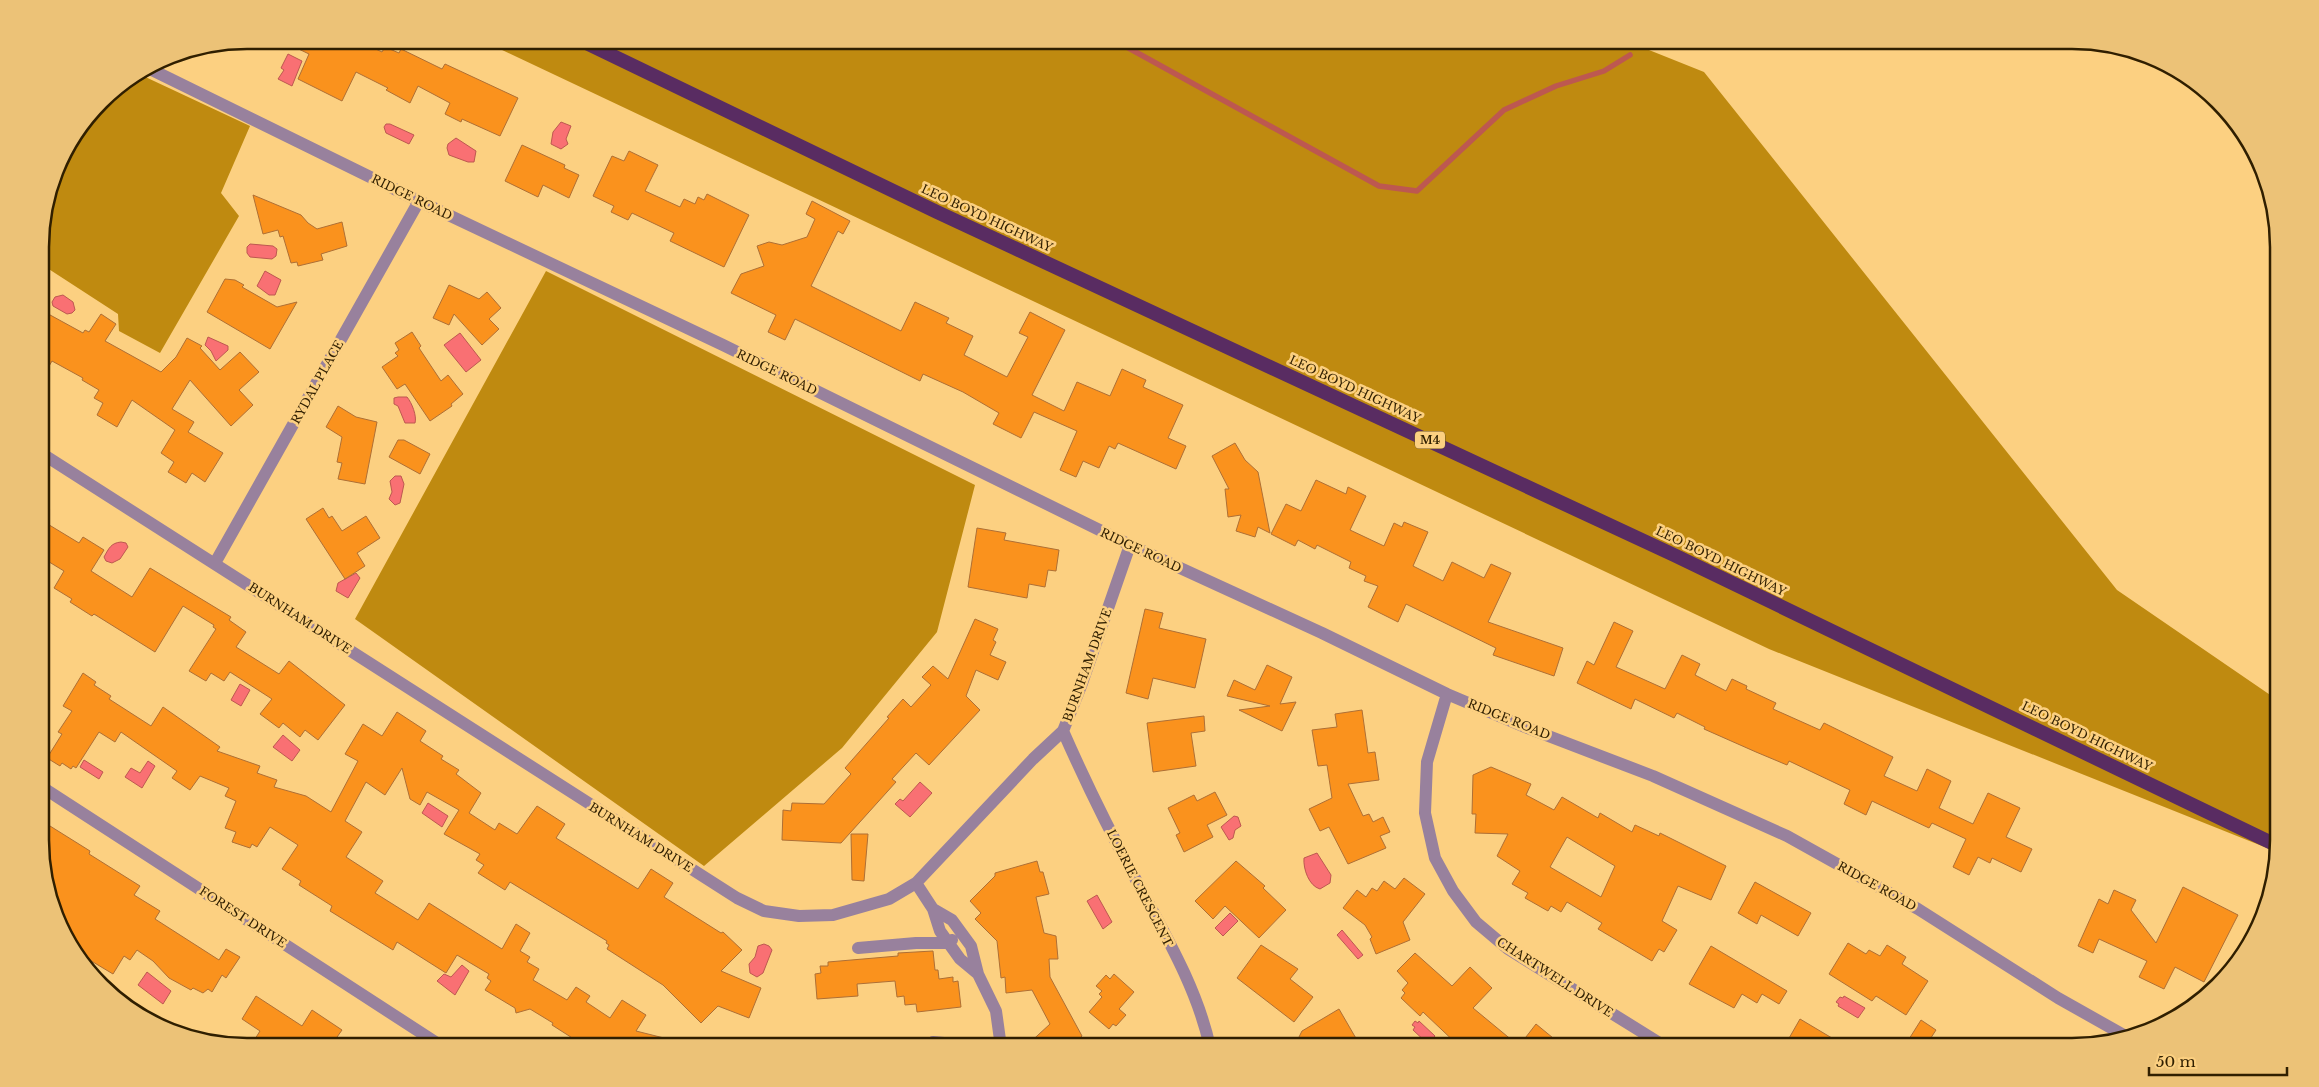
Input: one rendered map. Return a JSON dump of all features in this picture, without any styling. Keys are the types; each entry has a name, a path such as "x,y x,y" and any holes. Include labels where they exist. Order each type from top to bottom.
{"highway":[{"name":"LEO BOYD HIGHWAY","path":"599,49 946,216 1674,555 2270,842"}],"street":[{"name":"RIDGE ROAD","path":"155,71 419,201 723,345 1130,545 1322,633 1447,694 1525,727 1653,776 1787,836 1911,905 2058,998 2120,1033"},
{"name":"RYDAL PLACE","path":"215,563 419,201"},
{"name":"BURNHAM DRIVE","path":"49,458 737,898 764,911 799,916 833,916 889,899 916,883 1033,759 1064,731 1130,545"},
{"name":"CHARTWELL DRIVE","path":"1447,694 1427,762 1425,805 1435,858 1453,891 1476,922 1508,948 1652,1038"},
{"name":"LOERIE CRESCENT","path":"1064,731 1095,799 1162,928 1197,1002 1207,1038"},
{"name":"FOREST DRIVE","path":"49,792 429,1038"},
{"path":"916,883 933,909 937,926 948,943 960,959 978,974"},
{"path":"933,909 952,920 971,946 978,974 996,1011 999,1038"},
{"path":"858,948 916,943 948,943 962,933"}],"shaded area":[{"path":"500,49 1646,49 1704,72 2117,590 2270,695 2270,849 1769,649"},
{"path":"288,54 302,61 292,86 278,79 284,70 281,68"},
{"path":"145,77 250,126 221,193 239,216 160,353 119,331 118,314 49,269 50,221 59,183 69,159 82,137 98,116 116,98"},
{"path":"561,122 571,126 566,139 568,144 561,149 551,144 553,132"},
{"path":"386,124 414,135 409,144 386,133 384,127"},
{"path":"456,138 476,151 474,162 468,162 449,155 448,144"},
{"path":"250,244 273,246 277,249 276,256 272,259 250,257 247,253 247,247"},
{"path":"265,271 281,280 275,295 269,295 257,286"},
{"path":"546,271 975,485 937,632 842,748 704,866 355,619"},
{"path":"63,295 73,302 75,310 72,313 67,314 53,306 52,302 55,297"},
{"path":"460,333 481,360 466,372 444,345"},
{"path":"208,337 228,346 228,350 216,361 211,351 205,345"},
{"path":"407,397 409,400 415,413 415,423 405,423 398,406 394,404 394,398"},
{"path":"395,476 401,476 404,484 400,503 395,505 389,499 392,492 390,481"},
{"path":"121,542 126,543 128,547 120,559 112,563 106,561 104,557 109,549"},
{"path":"356,573 360,578 348,598 336,591 338,583"},
{"path":"240,684 250,690 241,706 231,700"},
{"path":"283,735 300,750 292,761 273,747"},
{"path":"84,760 103,772 99,779 80,767"},
{"path":"148,761 155,766 142,788 125,777 131,768 140,773"},
{"path":"920,782 932,793 910,817 895,804 900,799 903,801"},
{"path":"428,803 448,816 442,827 422,813"},
{"path":"1234,816 1238,817 1241,826 1235,830 1233,838 1229,840 1221,827"},
{"path":"1317,853 1331,875 1330,883 1320,889 1310,881 1304,862 1304,858"},
{"path":"1097,895 1112,922 1103,929 1087,901"},
{"path":"1230,913 1238,921 1223,936 1215,928"},
{"path":"1342,930 1363,955 1358,959 1337,935"},
{"path":"764,944 772,950 763,973 757,977 750,973 749,964 755,957 758,946"},
{"path":"462,965 469,971 455,995 437,981 444,974 451,977"},
{"path":"147,972 171,991 163,1004 138,985"},
{"path":"1844,996 1865,1008 1858,1018 1838,1006 1839,1004 1836,1002 1840,997 1843,998"},
{"path":"1415,1021 1418,1023 1419,1021 1435,1036 1433,1038 1422,1038 1413,1030 1415,1027 1412,1025"}],"building":[{"path":"299,49 376,49 382,52 384,49 390,49 399,53 401,49 442,69 445,64 518,98 500,136 462,119 461,122 445,114 450,103 418,86 410,103 386,90 388,88 356,72 342,101 298,79 309,54"},
{"path":"522,145 565,165 564,168 579,175 569,198 543,185 538,197 505,181"},
{"path":"629,151 658,165 645,191 680,207 684,199 695,204 698,197 704,200 707,194 749,215 724,267 670,241 674,233 632,213 628,220 611,212 614,206 593,196 612,156 624,161"},
{"path":"253,195 301,215 317,229 342,222 347,246 321,254 323,260 298,266 297,262 291,263 283,236 280,237 278,230 263,234"},
{"path":"812,201 850,221 843,234 838,231 811,286 901,331 915,302 949,318 946,323 973,336 964,355 1007,377 1028,337 1019,333 1030,312 1065,330 1032,395 1064,411 1077,382 1110,396 1122,369 1146,380 1143,387 1183,405 1168,438 1186,446 1176,469 1118,443 1115,449 1109,446 1099,468 1083,461 1076,477 1060,470 1077,431 1034,412 1021,438 993,424 999,413 963,392 923,374 920,381 795,319 785,340 768,332 776,315 731,293 741,274 764,266 757,246 769,242 782,245 807,237 815,219 806,214"},
{"path":"225,279 235,280 244,285 242,287 277,307 297,302 270,349 207,312"},
{"path":"449,285 479,299 487,292 501,308 489,319 499,329 482,345 454,314 449,325 433,318"},
{"path":"49,314 83,333 85,330 89,332 101,314 116,324 105,341 161,372 176,357 187,338 202,346 200,348 220,370 240,352 259,372 239,390 253,405 231,426 190,380 172,409 194,422 188,432 223,453 205,482 192,473 186,483 168,472 174,462 161,453 175,430 132,400 117,427 97,415 103,403 94,398 99,390 82,380 83,378 52,361 49,366"},
{"path":"412,332 421,346 419,348 441,381 448,375 463,394 451,404 452,406 430,421 405,384 397,389 382,367 398,356 395,353 399,350 395,343"},
{"path":"338,406 356,417 377,422 365,484 338,479 342,463 337,462 342,437 326,427"},
{"path":"398,440 404,440 430,454 420,474 389,457"},
{"path":"1235,443 1245,460 1258,472 1270,533 1258,527 1255,537 1236,531 1241,515 1228,517 1225,489 1229,489 1212,456"},
{"path":"1316,480 1346,494 1348,487 1366,496 1350,530 1384,546 1394,523 1402,527 1404,522 1428,532 1413,566 1443,581 1452,562 1484,578 1491,564 1511,573 1488,622 1563,648 1554,676 1493,655 1496,648 1406,604 1398,622 1368,607 1378,586 1364,581 1366,576 1349,568 1351,562 1317,545 1315,549 1298,540 1295,546 1271,534 1286,504 1301,511"},
{"path":"323,508 329,518 332,516 342,531 366,516 380,538 357,553 365,566 345,579 306,519"},
{"path":"49,525 79,543 83,537 104,550 91,571 132,597 150,568 231,617 229,620 246,632 236,647 279,674 289,661 345,705 318,740 305,730 300,737 283,723 279,728 260,714 272,699 230,672 224,681 211,673 206,681 189,671 216,629 213,627 214,625 183,606 155,652 94,614 92,616 70,602 72,599 54,588 64,571 49,562"},
{"path":"977,528 1006,533 1004,540 1059,550 1056,571 1048,570 1045,587 1029,584 1027,598 968,587"},
{"path":"1145,609 1163,613 1159,628 1206,639 1195,688 1153,678 1148,699 1126,693"},
{"path":"975,619 998,629 993,640 996,642 990,655 1006,662 998,680 976,670 966,696 980,710 929,765 916,753 892,779 896,782 841,843 782,840 783,810 791,811 792,803 824,804 851,774 845,768 889,718 887,717 903,699 911,707 931,685 922,677 933,666 948,679"},
{"path":"1614,622 1633,631 1616,667 1665,689 1682,655 1700,664 1695,675 1726,691 1732,679 1747,686 1746,689 1776,703 1773,709 1820,730 1824,723 1893,757 1884,776 1917,791 1927,769 1951,781 1939,808 1973,824 1988,793 2020,808 2006,837 2032,849 2021,872 1992,858 1990,863 1978,857 1969,875 1953,867 1966,839 1932,823 1929,828 1872,801 1866,815 1844,804 1850,790 1789,761 1787,765 1756,752 1704,729 1705,727 1677,713 1674,718 1635,699 1631,709 1577,683 1587,661 1594,665"},
{"path":"1267,665 1292,677 1280,704 1296,702 1282,731 1239,710 1270,706 1227,696 1234,680 1255,690"},
{"path":"83,673 96,682 94,685 111,696 109,699 151,726 163,707 220,747 217,751 260,766 257,773 277,780 274,787 306,796 331,812 358,761 345,754 363,724 382,736 397,712 426,731 420,741 443,756 441,759 459,770 456,774 481,793 469,813 495,830 499,823 517,834 537,806 565,824 556,838 638,889 651,869 673,883 664,897 721,933 723,932 742,950 721,971 761,988 749,1018 718,1006 701,1023 663,985 607,949 609,945 606,943 607,941 510,882 505,890 478,873 484,865 476,860 480,854 444,834 459,810 427,792 420,805 410,799 402,768 385,795 366,782 345,821 362,832 346,857 383,881 375,893 418,920 429,903 502,949 516,924 530,933 520,951 530,957 527,962 539,969 533,980 567,1000 576,987 590,996 586,1002 610,1018 622,1000 646,1015 636,1031 664,1038 572,1038 530,1009 516,1013 515,1008 485,990 491,981 487,978 489,974 457,955 446,973 397,942 393,950 330,911 332,906 299,885 301,881 282,869 298,845 270,827 257,847 252,844 250,848 232,842 236,832 225,828 236,801 225,796 229,788 200,776 190,790 172,778 177,771 121,732 115,742 99,732 76,768 73,766 71,769 62,763 60,766 49,759 49,755 62,734 58,732 72,711 63,706"},
{"path":"1362,710 1368,753 1375,752 1379,780 1348,784 1363,816 1369,814 1373,822 1383,817 1390,832 1380,836 1386,848 1348,864 1329,827 1320,831 1309,809 1332,798 1327,765 1318,766 1312,730 1337,727 1335,714"},
{"path":"1204,716 1205,731 1191,733 1196,766 1153,772 1147,723"},
{"path":"1491,767 1531,784 1526,795 1554,810 1562,797 1598,818 1600,813 1632,832 1635,825 1659,836 1660,833 1726,866 1711,900 1678,886 1662,921 1677,930 1664,952 1659,949 1652,961 1598,929 1602,923 1567,902 1561,912 1551,906 1548,911 1525,898 1528,893 1512,884 1520,871 1497,856 1508,834 1475,833 1476,814 1472,814 1473,775","holes":["1567,837 1615,866 1601,897 1550,867"]},
{"path":"1215,792 1227,815 1207,825 1213,837 1184,852 1176,835 1180,833 1168,808 1194,795 1197,801"},
{"path":"49,825 90,851 89,854 140,886 134,895 160,911 155,919 219,960 226,949 240,957 226,978 222,975 212,992 208,989 203,993 193,988 191,990 169,978 153,961 137,950 130,960 124,956 113,974 89,960 69,928 55,892 50,866"},
{"path":"851,834 868,834 864,881 852,880"},
{"path":"1037,861 1040,872 1043,872 1049,894 1036,897 1044,933 1056,936 1058,959 1049,959 1050,977 1082,1036 1080,1038 1035,1038 1050,1024 1032,990 1006,993 1005,977 1001,978 997,941 975,919 981,913 970,901 995,876 995,873"},
{"path":"1236,861 1265,886 1263,888 1286,910 1259,938 1225,906 1213,919 1195,901"},
{"path":"1404,878 1425,894 1403,922 1410,940 1376,954 1370,939 1372,937 1365,925 1343,908 1357,890 1366,897 1372,888 1377,891 1384,881 1395,889"},
{"path":"1755,882 1811,913 1798,936 1761,915 1757,924 1738,913"},
{"path":"2183,887 2238,915 2204,982 2175,967 2164,989 2139,977 2147,961 2099,939 2093,953 2078,946 2099,899 2108,904 2114,890 2136,900 2131,910 2156,943"},
{"path":"1848,943 1866,954 1869,950 1880,956 1887,945 1906,957 1902,964 1928,981 1906,1015 1876,996 1872,1001 1829,974"},
{"path":"1261,945 1298,969 1290,979 1313,997 1294,1022 1237,978"},
{"path":"1711,946 1787,991 1779,1004 1762,994 1757,1003 1742,994 1734,1008 1689,984"},
{"path":"933,951 935,970 938,970 939,979 953,977 953,982 958,981 961,1007 917,1012 916,1004 905,1005 904,996 897,997 895,981 857,984 858,996 817,999 815,974 821,973 820,966 828,966 828,962 898,956 898,953"},
{"path":"1415,953 1452,986 1470,967 1492,988 1473,1008 1509,1038 1450,1038 1423,1012 1420,1016 1401,998 1405,993 1402,990 1408,983 1397,971"},
{"path":"1114,974 1134,992 1119,1009 1126,1015 1116,1026 1113,1024 1109,1029 1089,1012 1102,997 1099,994 1102,991 1096,986 1106,975 1110,979"},
{"path":"256,996 302,1026 312,1010 342,1030 336,1038 256,1038 260,1031 242,1019"},
{"path":"1339,1009 1356,1038 1299,1038 1302,1031"},
{"path":"1800,1019 1832,1038 1789,1038"},
{"path":"1921,1020 1936,1030 1931,1038 1910,1038"},
{"path":"1536,1024 1553,1038 1525,1038"}],"waterway":[{"path":"1130,49 1379,186 1417,191 1504,110 1556,86 1604,71 1630,55"}]}
